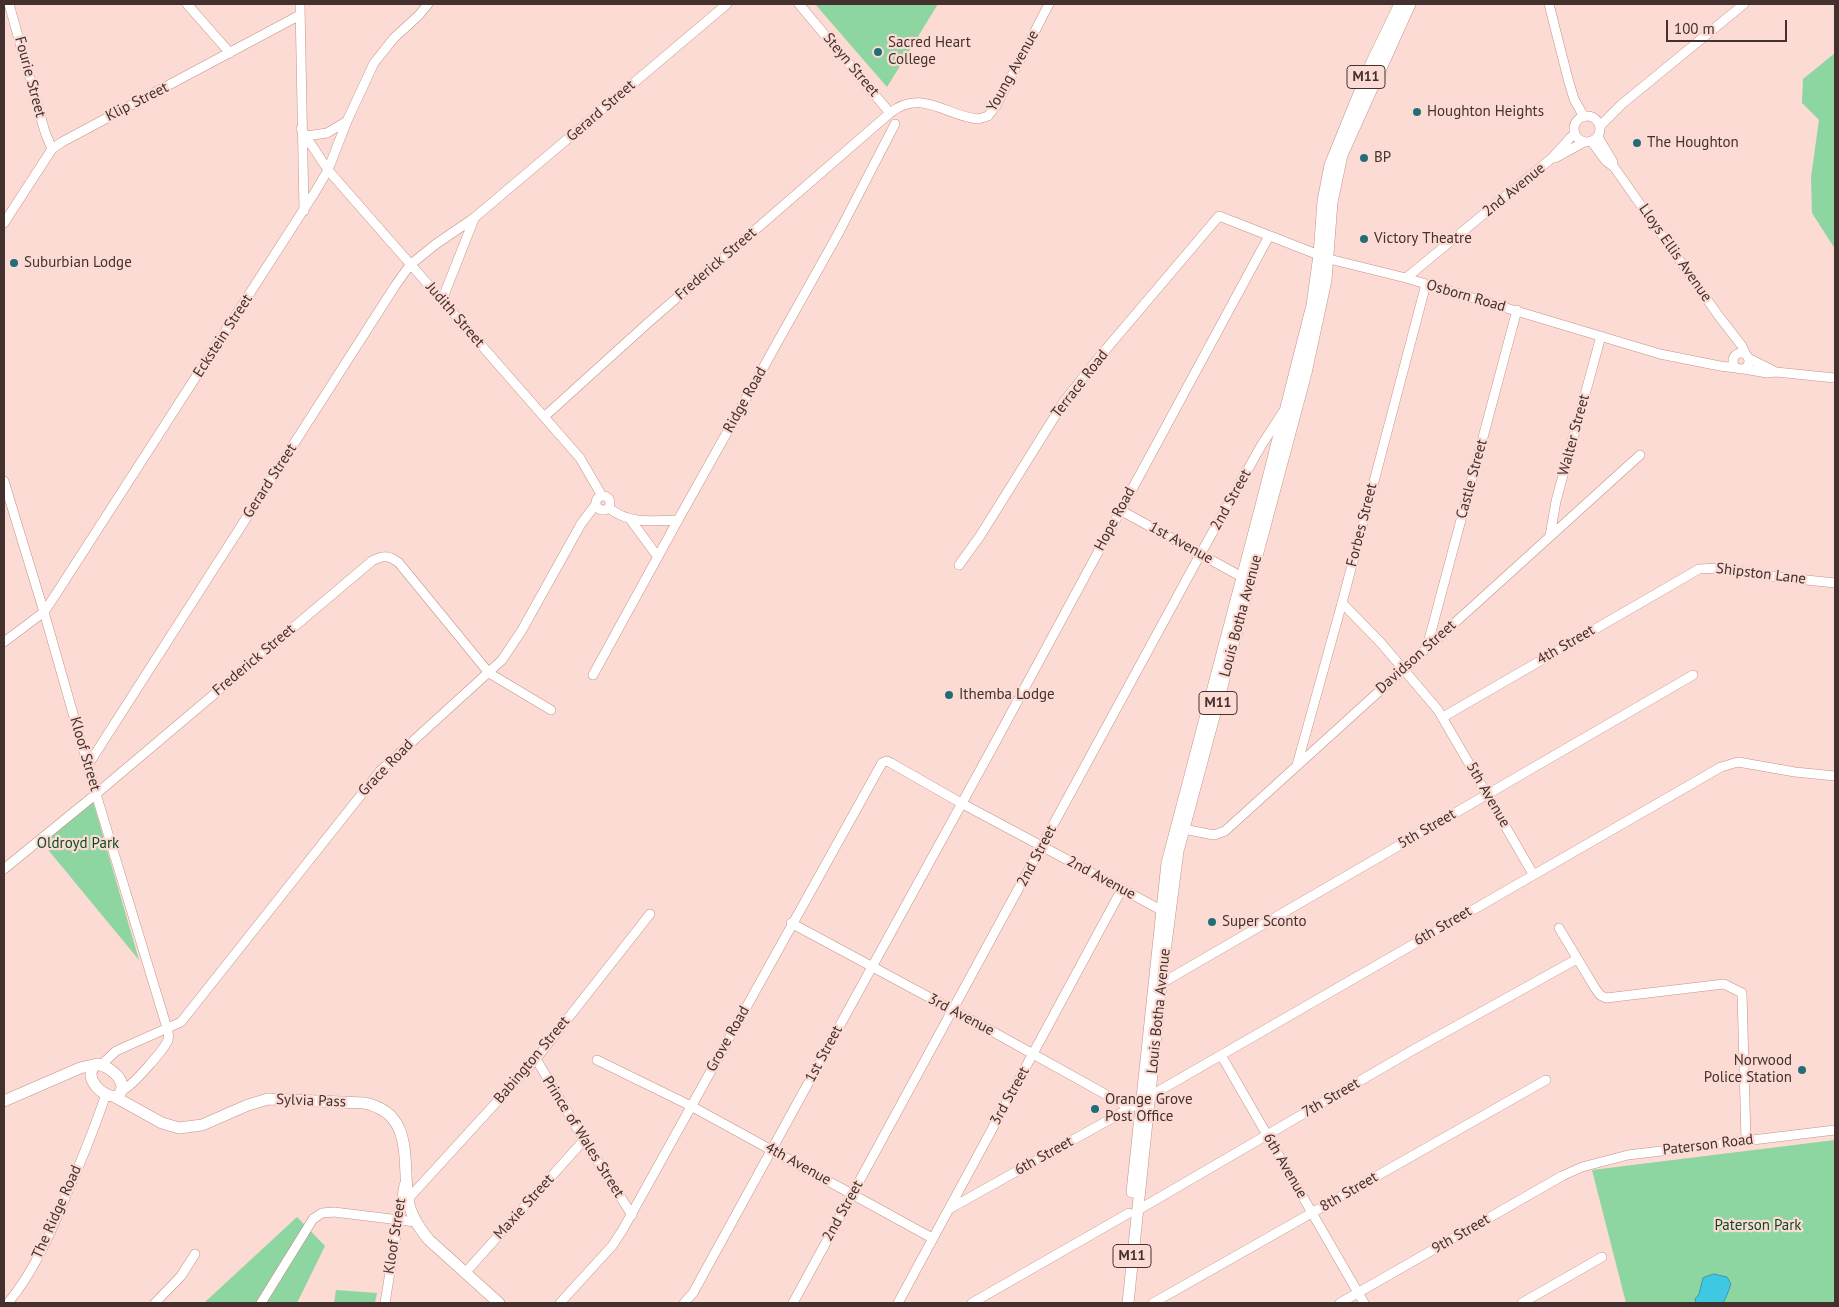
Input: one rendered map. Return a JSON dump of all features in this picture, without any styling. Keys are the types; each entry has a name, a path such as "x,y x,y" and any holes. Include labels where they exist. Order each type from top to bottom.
{"main road":[{"name":"Louis Botha Avenue","path":"1145,1099 1162,983 1175,868 1183,829 1306,373 1322,303 1324,257 1323,201 1330,165 1371,64 1400,4"},
{"name":"Louis Botha Avenue","path":"1120,1303 1133,1212 1145,1099 1161,910 1170,850 1263,498 1324,257 1332,202 1342,155 1410,4"},
{"name":"Grace Road","path":"4,1101 86,1065 99,1064"},
{"path":"96,1086 90,1074 92,1068 99,1064 109,1068 116,1074 122,1084 116,1094"},
{"name":"Sylvia Pass","path":"68,1073 116,1094 150,1117 166,1125 183,1128 203,1124 248,1104 268,1099 369,1104 385,1112 398,1128 404,1141 408,1199 416,1222 429,1240 499,1303"},
{"name":"Louis Botha Avenue","path":"1128,1303 1133,1212"}],"street":[{"name":"Fourie Street","path":"9,4 45,132 52,149"},
{"path":"187,4 230,53"},
{"path":"300,4 304,132 304,211"},
{"name":"Eckstein Street","path":"4,642 44,612 304,211 328,170 347,121 374,63 394,38 428,4"},
{"name":"Eckstein Street","path":"419,15 437,4"},
{"name":"Gerard Street","path":"88,765 410,265 436,244 474,218 727,4"},
{"name":"Steyn Street","path":"799,4 890,112"},
{"name":"Young Avenue","path":"890,112 898,106 915,102 928,104 972,118 984,119 991,113 1007,86 1049,4"},
{"path":"1549,4 1580,119 1574,130 1575,134 1577,138 1591,141 1600,134 1598,122 1592,117 1580,119"},
{"path":"1598,122 1744,4"},
{"name":"Klip Street","path":"4,223 52,149 84,129 300,15"},
{"name":"Frederick Street","path":"544,417 649,322 890,112"},
{"path":"304,132 327,133 347,121"},
{"name":"Ridge Road","path":"593,676 838,234 896,124"},
{"name":"Judith Street","path":"304,132 328,170 582,462 602,496"},
{"name":"2nd Avenue","path":"1406,278 1552,158 1575,134"},
{"name":"2nd Avenue","path":"1552,158 1591,141"},
{"name":"Lloys Ellis Avenue","path":"1591,141 1606,161 1614,168 1742,346 1747,356"},
{"name":"Osborn Road","path":"1220,216 1324,257 1517,310 1660,354 1716,364 1737,363 1767,373 1776,372 1835,378"},
{"name":"Terrace Road","path":"959,565 980,536 1065,400 1220,216"},
{"name":"Gerard Street","path":"442,300 474,218"},
{"name":"Hope Road","path":"961,803 1269,236"},
{"name":"Forbes Street","path":"1297,765 1342,603 1426,284"},
{"name":"Castle Street","path":"1426,647 1517,310"},
{"name":"Walter Street","path":"1550,536 1556,501 1601,336"},
{"path":"1736,339 1737,363"},
{"path":"1740,354 1747,356 1748,366 1737,363 1740,354"},
{"name":"Osborn Road","path":"1747,356 1776,372"},
{"name":"2nd Street","path":"793,1303 1201,553 1261,446 1284,410"},
{"name":"Davidson Street","path":"1183,829 1214,835 1221,834 1640,455"},
{"name":"Kloof Street","path":"4,481 167,1028"},
{"path":"606,496 610,501 609,508 603,510 597,507 597,498 606,496"},
{"name":"Grace Road","path":"99,1064 116,1052 181,1022 380,770 489,673 511,649 576,533 596,504"},
{"path":"609,508 621,516 630,519 678,520"},
{"name":"1st Avenue","path":"1120,510 1242,576"},
{"path":"630,519 658,557"},
{"name":"Frederick Street","path":"4,869 96,794 372,561 382,556 389,557 399,563 489,673"},
{"name":"Shipston Lane","path":"1689,574 1699,569 1718,568 1835,583"},
{"name":"4th Street","path":"1443,717 1689,574"},
{"name":"5th Avenue","path":"1342,603 1403,668 1443,717 1533,874"},
{"path":"489,673 552,710"},
{"name":"5th Street","path":"1162,983 1692,675"},
{"name":"2nd Avenue","path":"882,763 887,761 891,763 961,803 1161,910"},
{"name":"6th Street","path":"948,1210 1130,1108 1533,874 1727,764 1738,762 1795,772 1835,776"},
{"name":"Grove Road","path":"560,1303 618,1239 882,763"},
{"name":"1st Street","path":"684,1303 692,1293 772,1149 961,803"},
{"name":"3rd Street","path":"898,1303 1122,889"},
{"name":"Babington Street","path":"408,1199 536,1059 650,914"},
{"name":"3rd Avenue","path":"791,924 1130,1108"},
{"path":"1559,928 1595,988 1600,995 1606,998 1724,984 1742,993 1746,1140"},
{"name":"7th Street","path":"972,1303 1577,959"},
{"path":"116,1094 132,1084 181,1022"},
{"path":"167,1028 168,1040"},
{"name":"6th Avenue","path":"1221,1055 1364,1303"},
{"name":"Prince of Wales Street","path":"536,1059 584,1140 632,1215"},
{"path":"597,1060 691,1106"},
{"name":"8th Street","path":"1153,1303 1546,1080"},
{"name":"The Ridge Road","path":"8,1303 21,1286 48,1236 99,1117 116,1094"},
{"name":"4th Avenue","path":"691,1106 932,1238"},
{"name":"Paterson Road","path":"1582,1167 1628,1155 1835,1130"},
{"name":"Maxie Street","path":"465,1272 584,1140"},
{"name":"9th Street","path":"1340,1303 1562,1176 1582,1167"},
{"name":"Kloof Street","path":"386,1303 406,1170"},
{"path":"261,1303 317,1215 324,1212 334,1212 416,1222"},
{"path":"155,1303 180,1276 195,1254"},
{"path":"1522,1303 1602,1257"},
{"path":"16,1303 21,1286"}],"green space":[{"name":"Sacred Heart College","path":"815,4 938,4 887,87"},
{"path":"1835,53 1835,249 1812,213 1811,177 1819,120 1802,103 1803,79"},
{"name":"Oldroyd Park","path":"92,798 139,960 40,840"},
{"name":"Paterson Park","path":"1835,1140 1835,1303 1626,1303 1592,1170"},
{"path":"297,1217 325,1246 297,1303 204,1303"},
{"path":"336,1290 377,1293 375,1303 334,1303"}],"water":[{"path":"1714,1274 1727,1277 1731,1284 1723,1303 1696,1303 1695,1299 1699,1294 1703,1278"}],"place":[{"name":"Sacred Heart College","path":"878,52"},
{"name":"Houghton Heights","path":"1417,112"},
{"name":"The Houghton","path":"1637,143"},
{"name":"BP","path":"1364,158"},
{"name":"Victory Theatre","path":"1364,239"},
{"name":"Suburbian Lodge","path":"14,263"},
{"name":"Ithemba Lodge","path":"949,695"},
{"name":"Super Sconto","path":"1212,922"},
{"name":"Norwood Police Station","path":"1802,1070"},
{"name":"Orange Grove Post Office","path":"1095,1109"}]}
